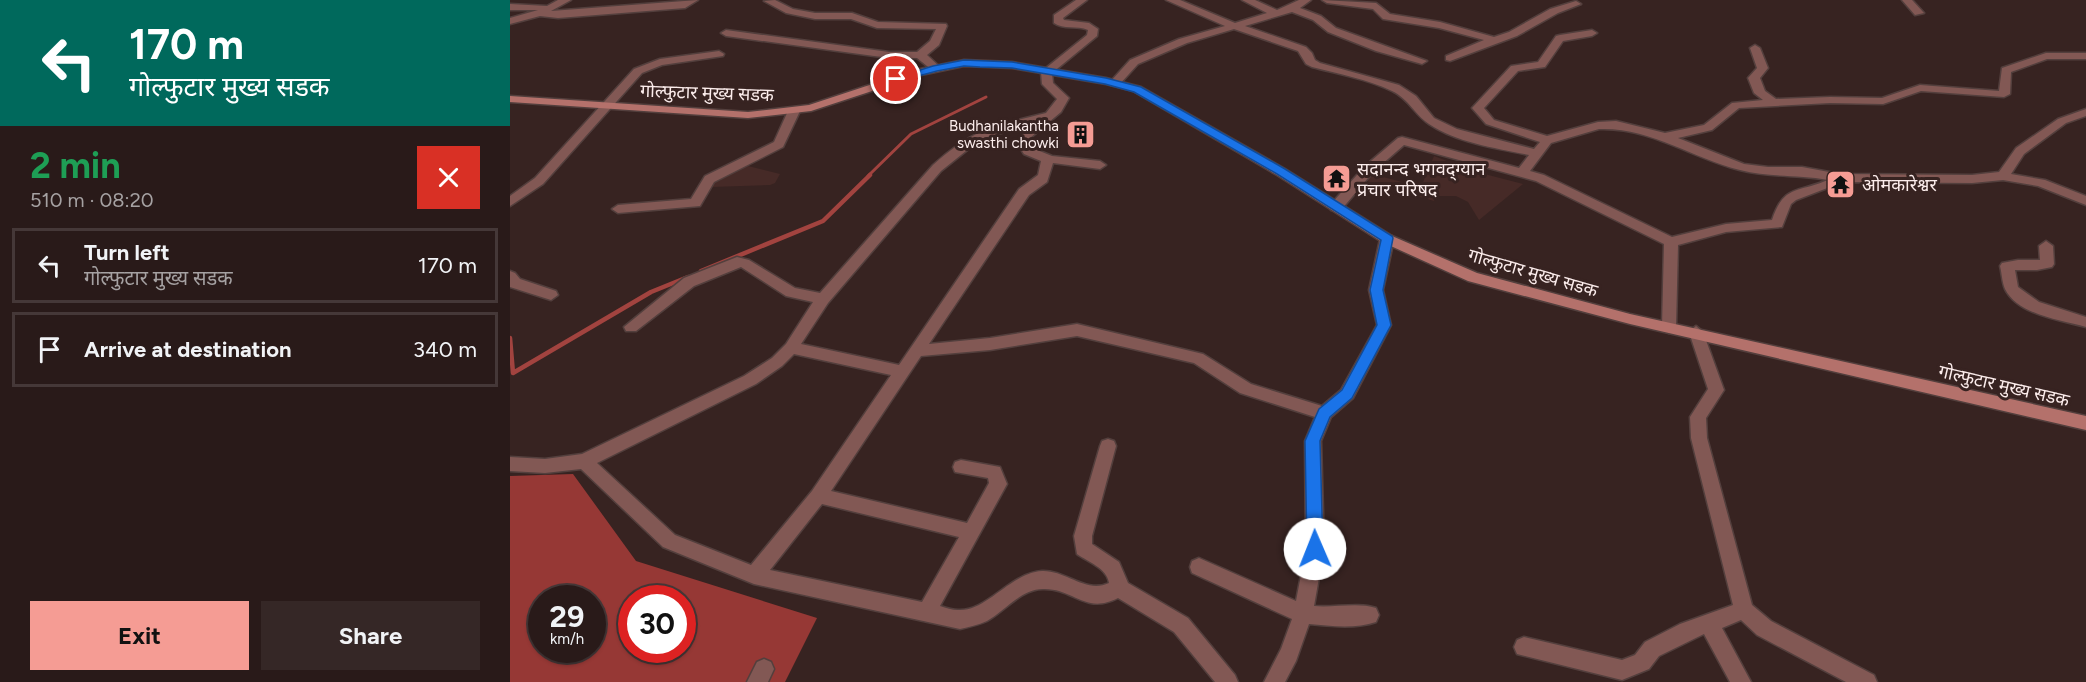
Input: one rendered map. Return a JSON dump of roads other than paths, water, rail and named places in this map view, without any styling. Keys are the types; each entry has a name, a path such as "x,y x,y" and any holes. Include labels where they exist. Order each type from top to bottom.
{"main road":[{"name":"गोल्फुटार मुख्य सडक","path":"510,99 748,115 794,111 936,68 964,63 1012,65 1114,83 1137,90 1281,172 1387,238 1473,277 1839,368 2086,423"}],"street":[{"path":"510,21 540,13 566,0"},
{"path":"540,13 558,15 685,5 693,0"},
{"path":"1082,0 1058,18 1059,23 1085,25 1093,29 1092,36 1046,72 1048,84 1063,98 1057,110 1024,137 1024,145 1029,151 1047,158 1100,165"},
{"path":"1171,0 1232,25 1302,49 1307,53 1310,62 1316,65 1407,93 1430,119 1444,127 1484,141 1537,153"},
{"path":"1247,0 1276,14"},
{"path":"1114,83 1134,62 1183,41 1292,9 1306,0"},
{"path":"1327,0 1376,6 1386,17 1440,25 1494,40"},
{"path":"1907,0 1919,13"},
{"path":"726,33 889,55 920,55 935,43 942,26 877,24 852,16 815,16 790,11 769,1"},
{"path":"1450,58 1513,34 1554,11 1576,4"},
{"path":"510,7 553,7"},
{"path":"1292,9 1317,18 1332,30 1380,49 1422,61"},
{"path":"1592,33 1560,38 1541,65 1515,68 1478,108 1490,122 1547,140 1598,126 1616,125 1665,137 1742,167 1768,171 1802,171 1840,178 1972,179 2003,176 2041,183 2086,201"},
{"path":"1755,48 1763,68 1754,78 1760,93 1774,104"},
{"path":"510,202 539,181 638,71 647,66 719,54"},
{"path":"920,55 936,68"},
{"path":"1665,137 1708,128 1736,105 1830,100 1883,101 1920,88 2004,94 2007,70 2046,56 2086,56"},
{"path":"618,208 695,204 709,179 726,173 736,164 779,144 794,111"},
{"path":"2003,176 2020,151 2062,121 2086,112"},
{"path":"510,464 545,466 584,461 750,380 777,362 791,348 823,299 937,168 956,150 972,137 997,126 1048,116"},
{"path":"1522,173 1547,140"},
{"path":"1335,207 1369,169 1402,141 1540,178 1671,242 1726,228 1778,224 1784,203 1792,197 1831,185 1840,178"},
{"path":"754,575 818,496 1024,192 1044,181 1047,174 1047,158"},
{"path":"1274,682 1289,654 1303,614 1315,549 1313,441 1324,413 1347,394 1384,325 1376,290 1387,238"},
{"path":"1669,327 1671,242"},
{"path":"2046,246 2047,264 2040,267 2020,262 2007,266 2012,289 2018,297 2038,307 2086,322"},
{"path":"631,327 689,282 736,262 744,263 791,292 823,299"},
{"path":"510,276 515,283 551,295"},
{"path":"915,351 990,344 1077,330 1198,358 1246,389 1324,413"},
{"path":"1696,332 1716,390 1698,417 1699,438 1744,610 1764,628 1867,682"},
{"path":"791,348 901,371"},
{"path":"1107,446 1083,536 1083,548 1114,567 1120,576 1119,588"},
{"path":"584,461 669,541 754,575 960,621 981,614 1028,582 1058,582 1095,598 1108,595 1119,588"},
{"path":"926,613 994,492 997,478 994,472 961,467"},
{"path":"818,496 970,532"},
{"path":"1199,567 1303,614 1332,617 1369,615"},
{"path":"1119,588 1181,625 1228,682"},
{"path":"1524,647 1623,676 1648,657 1653,649 1708,622 1744,610"},
{"path":"1708,622 1742,682"}],"waterway":[{"path":"868,176 911,134 986,97"},
{"path":"701,271 823,221 870,175"},
{"path":"510,338 513,373 651,292 688,277"}],"place":[{"name":"Budhanilakantha swasthi chowki","path":"1080,135"},
{"name":"सदानन्द भगवद्ग्यान प्रचार परिषद","path":"1336,179"},
{"name":"ओमकारेश्वर","path":"1841,185"}]}
